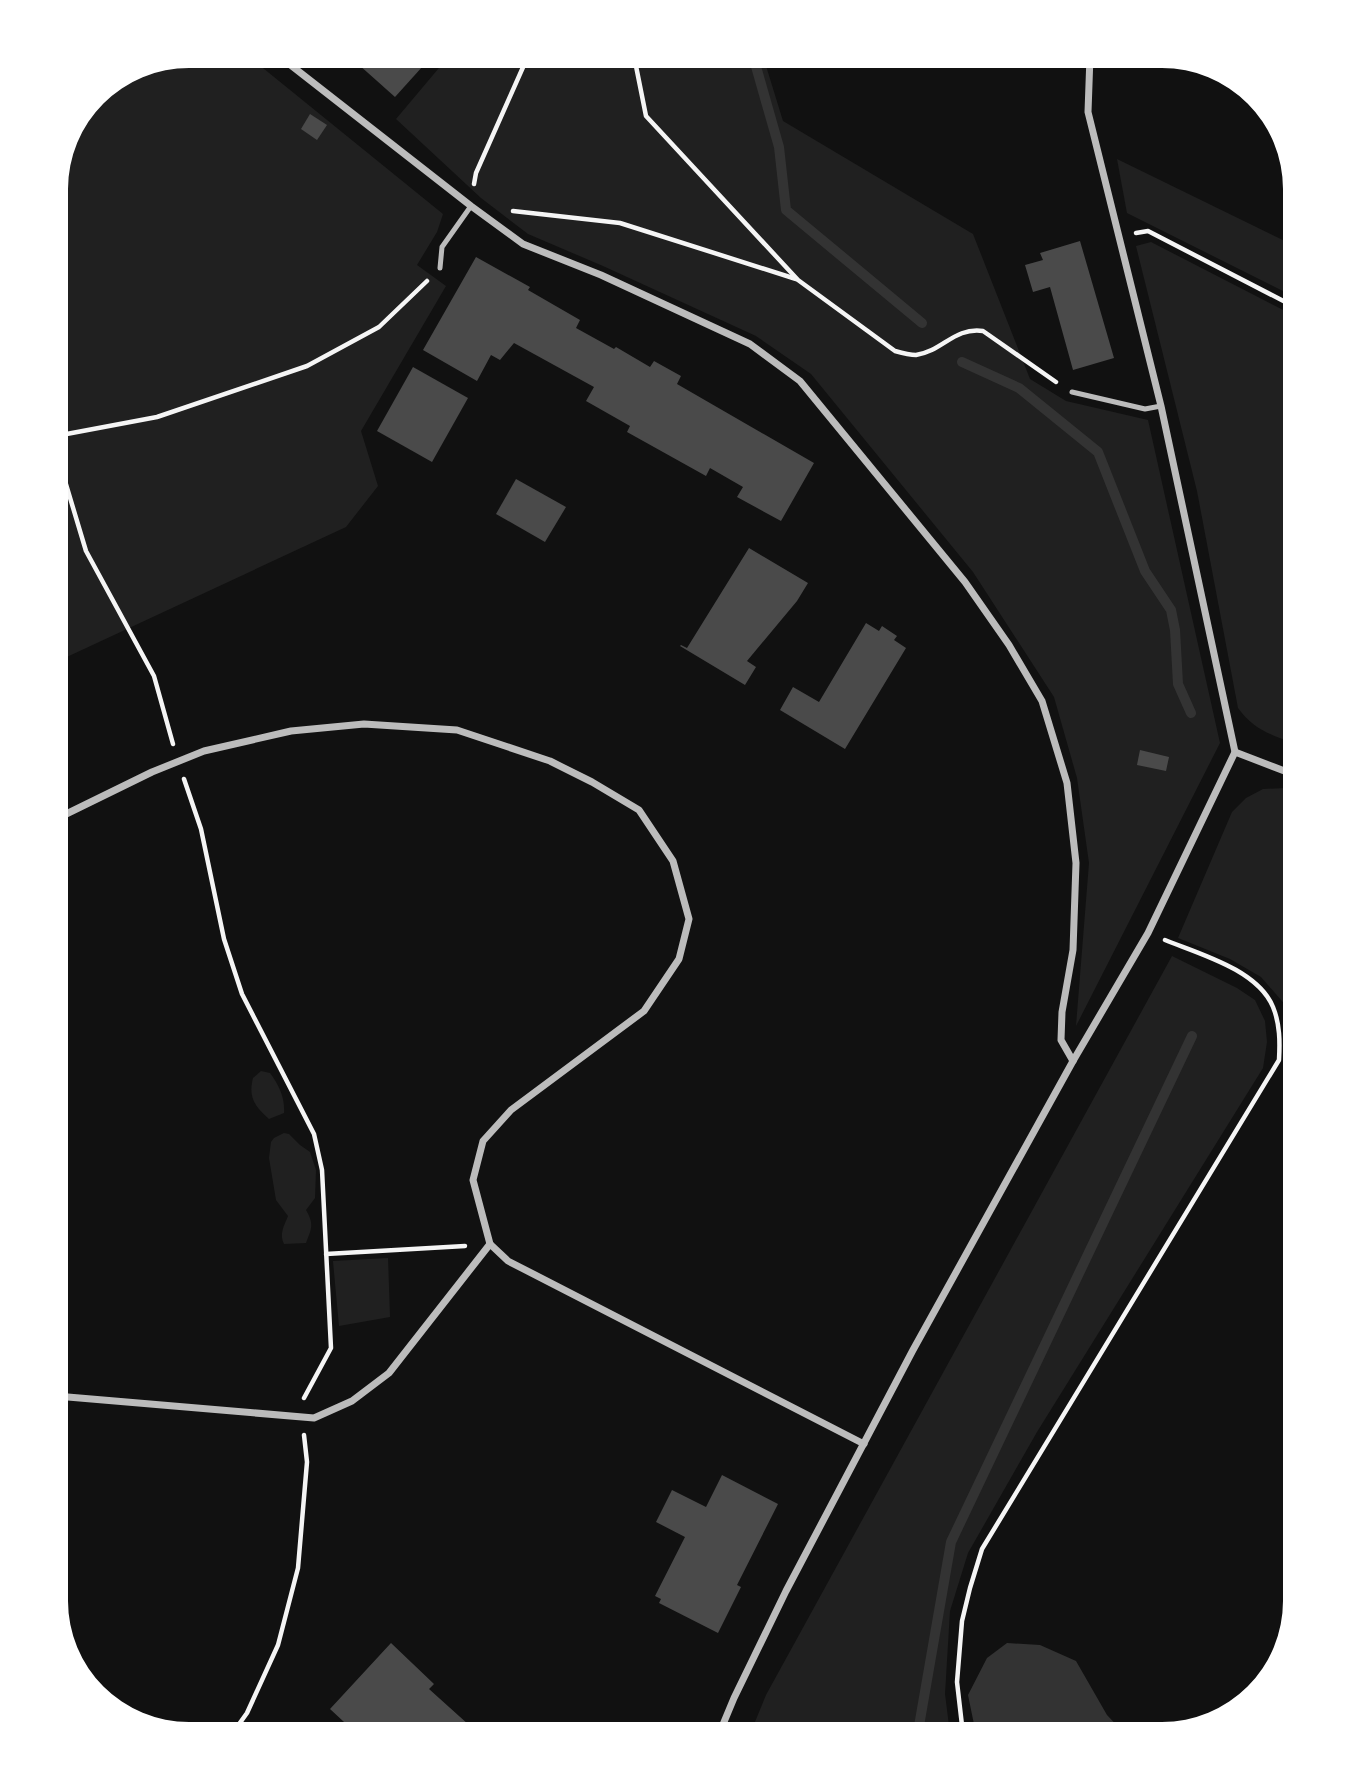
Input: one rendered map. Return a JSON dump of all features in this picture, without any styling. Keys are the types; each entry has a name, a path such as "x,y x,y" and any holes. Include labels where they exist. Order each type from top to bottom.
{"street":[{"path":"294,68 523,244 601,275 750,344 800,382 965,582 1009,645 1042,701 1067,783 1076,863 1073,950 1062,1012 1061,1040 1073,1061"},
{"path":"724,1722 786,1591 913,1350 1073,1061 1148,933 1235,752 1161,406 1088,112 1090,69"},
{"path":"69,813 141,777 204,751 291,731 364,724 457,730 550,761 639,810 673,861 690,919 679,959 644,1011 511,1110 483,1141 473,1180 491,1244 508,1261 864,1444"},
{"path":"1235,752 1283,770"},
{"path":"68,1397 314,1418 352,1401 389,1373 491,1244"}],"lane":[{"path":"440,268 442,247 471,206"},
{"path":"1072,392 1145,409 1161,406"}],"path":[{"path":"471,206 476,173 523,68"},
{"path":"636,68 646,116 798,280 895,351 913,355 930,352 959,334 972,330 983,331 1072,392"},
{"path":"511,211 620,223 798,280"},
{"path":"1118,236 1148,230 1283,301"},
{"path":"69,433 157,416 307,366 379,327 440,268"},
{"path":"69,494 86,551 154,676 201,830 225,939 242,994 314,1134 322,1170 331,1348 304,1397 301,1417 307,1462 298,1568 278,1645 241,1722"},
{"path":"962,1722 957,1682 962,1621 982,1549 1279,1060 1280,1036 1273,1006 1257,983 1224,964 1148,933"},
{"path":"326,1254 491,1244"}],"shaded area":[{"path":"190,68 263,68 443,214 437,232 417,265 446,286 361,431 378,486 346,527 69,656 71,166 77,143 89,122 104,104 122,89 143,77"},
{"path":"439,68 767,69 783,121 973,234 1030,379 1066,401 1148,420 1220,743 1076,1026 1089,863 1077,778 1054,697 973,572 811,374 756,336 528,234 481,198 396,119"},
{"path":"1117,159 1283,240 1283,291 1127,213"},
{"path":"1151,242 1283,310 1283,738 1257,727 1238,708 1197,491 1136,246"},
{"path":"1283,788 1283,1002 1261,977 1230,959 1178,938 1232,812 1246,798 1263,789"},
{"path":"1172,956 1237,988 1255,1000 1265,1021 1267,1042 1263,1068 1037,1432 968,1553 950,1611 945,1694 948,1722 755,1722 766,1695"},
{"path":"261,1071 270,1073 284,1102 284,1113 269,1119 256,1106 252,1096 253,1078"},
{"path":"284,1133 289,1134 310,1152 316,1170 315,1198 306,1210 311,1226 306,1243 284,1244 282,1237 288,1216 276,1200 269,1158 271,1142"},
{"path":"388,1258 390,1317 339,1326 333,1261"},
{"path":"1007,1643 1040,1645 1076,1661 1114,1722 974,1722 968,1695 987,1658"}],"building":[{"path":"363,68 421,68 395,97"},
{"path":"310,114 327,125 317,140 301,129"},
{"path":"1080,241 1114,358 1073,370 1050,287 1033,292 1025,265 1043,260 1040,253"},
{"path":"476,257 530,287 528,290 580,320 576,328 650,367 654,361 681,376 677,384 814,463 781,521 737,497 743,487 710,468 706,476 627,432 630,426 586,401 594,387 514,343 500,360 491,355 477,381 423,350"},
{"path":"413,367 468,398 432,462 377,431"},
{"path":"516,479 566,507 545,542 496,514"},
{"path":"749,548 808,583 797,601 747,661 756,667 745,685 680,646 687,648"},
{"path":"866,623 879,631 882,626 897,636 894,640 906,648 845,749 780,710 793,687 819,702"},
{"path":"1140,750 1169,757 1166,771 1137,765"},
{"path":"722,1475 778,1504 737,1585 741,1587 718,1633 659,1603 661,1599 655,1596 685,1537 656,1522 672,1490 706,1507"},
{"path":"391,1643 434,1684 429,1689 466,1722 344,1722 330,1709"}],"waterway":[{"path":"757,69 779,147 786,210 922,323"},
{"path":"962,362 1019,388 1098,452 1145,571 1171,610 1178,684 1191,713"},
{"path":"920,1722 951,1542 1192,1036"}]}
